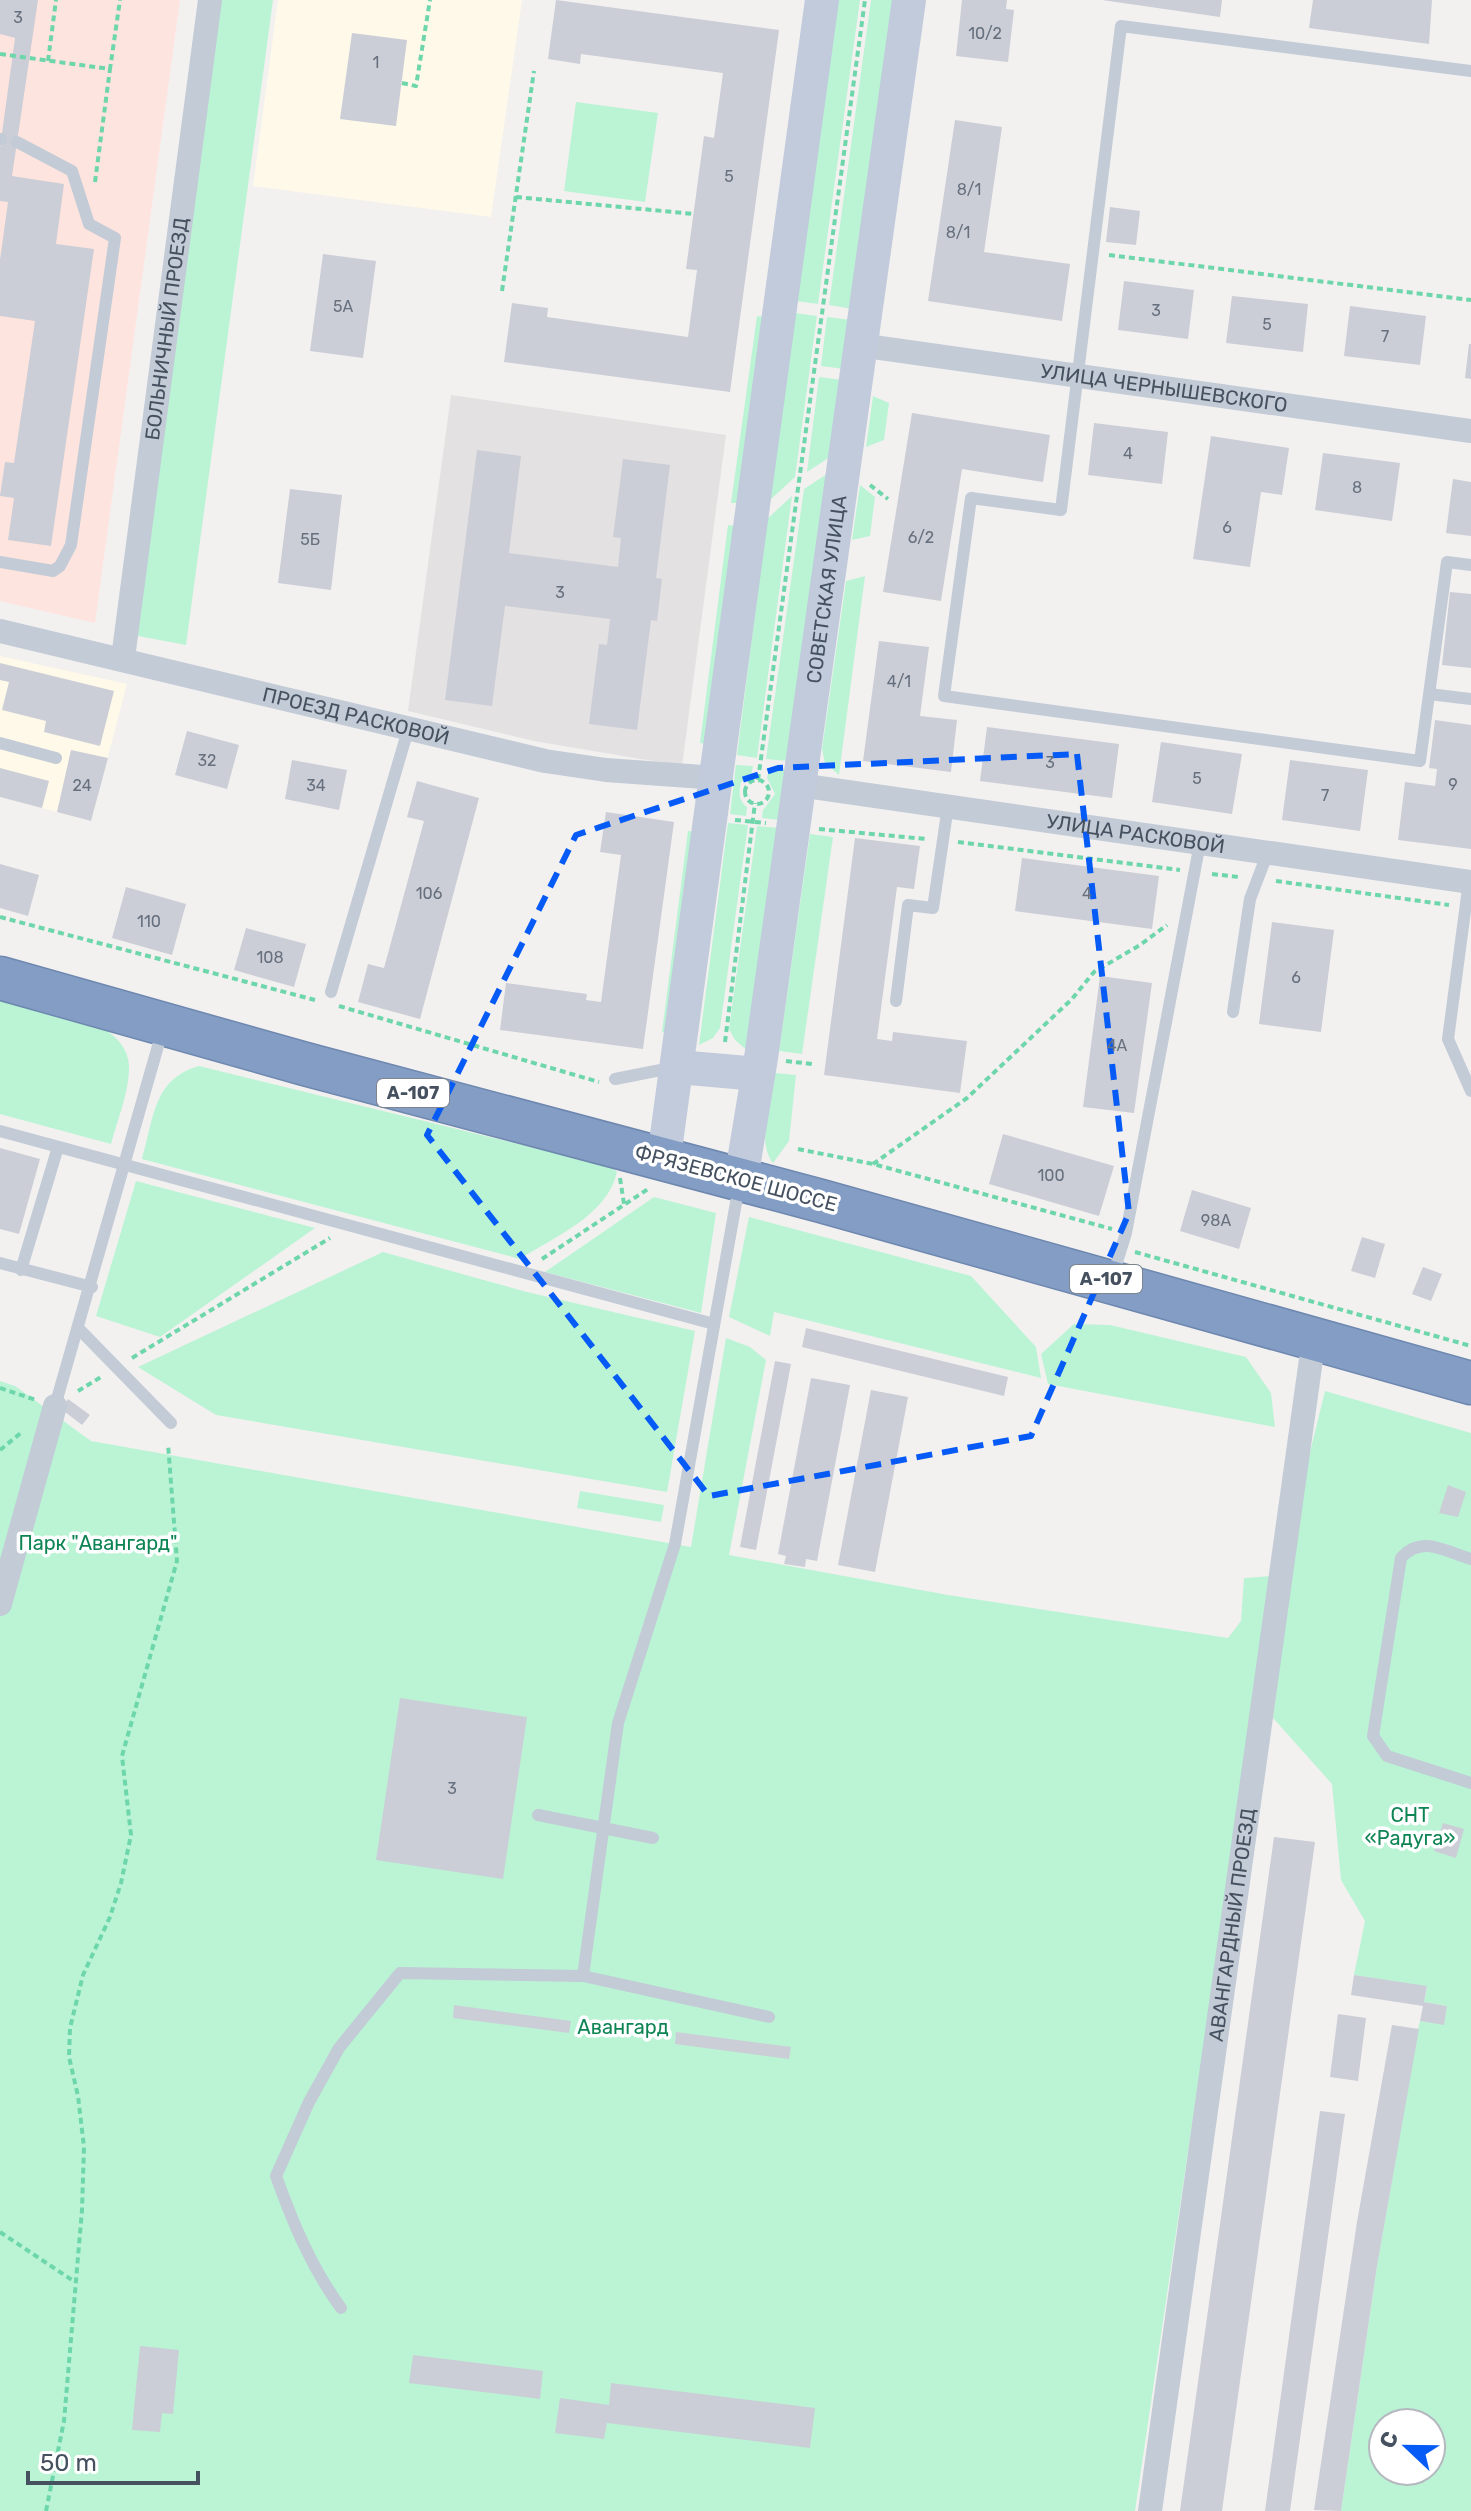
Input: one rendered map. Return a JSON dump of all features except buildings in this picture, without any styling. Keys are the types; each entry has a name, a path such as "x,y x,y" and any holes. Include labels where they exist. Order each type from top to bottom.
{"highway":[{"name":"ФРЯЗЕВСКОЕ ШОССЕ","path":"0,978 659,1171 741,1179 1116,1264 1314,1338 1471,1383"}],"main road":[{"path":"659,1171 678,1067 822,0"},
{"name":"СОВЕТСКАЯ УЛИЦА","path":"741,1179 909,0"},
{"path":"678,1067 758,1074"}],"street":[{"name":"БОЛЬНИЧНЫЙ ПРОЕЗД","path":"123,658 210,0"},
{"name":"УЛИЦА ЧЕРНЫШЕВСКОГО","path":"859,345 1471,431"},
{"name":"ПРОЕЗД РАСКОВОЙ","path":"0,631 545,761 606,770 717,778"},
{"name":"УЛИЦА РАСКОВОЙ","path":"799,785 1470,882"},
{"name":"АВАНГАРДНЫЙ ПРОЕЗД","path":"1150,2511 1314,1338"},
{"path":"0,1604 47,1403"}],"lane":[{"path":"1471,71 1121,26 1061,510 971,498 944,696 1420,761 1447,562 1471,565"},
{"path":"0,562 53,571 60,566 71,545 115,238 89,224 72,171 17,142"},
{"path":"1429,694 1471,699"},
{"path":"331,992 408,730"},
{"path":"0,743 56,758"},
{"path":"896,1001 908,905 933,908 948,806"},
{"path":"1116,1264 1126,1233 1200,843"},
{"path":"1233,1012 1250,899 1268,852"},
{"path":"1470,882 1448,1039 1471,1091"},
{"path":"47,1403 79,1329 92,1287 164,1025"},
{"path":"615,1079 678,1067"},
{"path":"0,1131 714,1324"},
{"path":"21,1270 58,1147"},
{"path":"583,1976 618,1723 676,1540 741,1179"},
{"path":"0,1263 92,1287"},
{"path":"79,1329 171,1423"},
{"path":"1471,1559 1425,1545 1410,1549 1401,1558 1373,1736 1387,1756 1471,1783"},
{"path":"538,1815 653,1838"},
{"path":"341,2308 324,2285 296,2231 276,2176 309,2102 339,2048 400,1973 583,1976 769,2017"}],"path":[{"path":"48,61 56,0"},
{"path":"89,224 120,0"},
{"path":"402,83 416,86 430,0"},
{"path":"758,780 865,0"},
{"path":"0,54 110,69"},
{"path":"502,291 534,71"},
{"path":"516,197 694,214"},
{"path":"1094,253 1471,300"},
{"path":"758,780 768,786 769,795 764,802 755,803 748,798 745,790 749,783 758,780"},
{"path":"724,1053 755,803"},
{"path":"712,817 943,840 1465,907"},
{"path":"873,1164 967,1098 1072,999 1094,972 1163,929 1192,893"},
{"path":"798,1149 873,1164 1126,1233"},
{"path":"618,1165 624,1204"},
{"path":"520,1274 624,1204 659,1171"},
{"path":"0,1388 47,1403 115,1368 349,1227"},
{"path":"1116,1264 1471,1346"},
{"path":"46,2511 64,2421 84,2147 78,2096 69,2057 70,2028 83,1975 121,1883 131,1835 122,1756 177,1561 168,1444"},
{"path":"0,2232 75,2282"}],"highlighted area":[{"path":"1077,754 1129,1213 1031,1436 709,1496 427,1135 576,835 778,768"}],"shaded area":[{"path":"0,0 180,0 95,623 0,601"},
{"path":"278,0 522,0 491,217 253,186"},
{"path":"451,395 726,435 682,766 534,741 408,711"},
{"path":"0,656 127,684 91,821 0,797"}],"green space":[{"path":"217,0 273,0 186,645 133,635"},
{"path":"836,0 860,0 818,304 796,301"},
{"path":"871,0 895,0 853,309 829,305"},
{"path":"576,102 658,113 645,202 564,191"},
{"path":"795,313 817,316 795,477 769,501"},
{"path":"757,316 764,317 738,503 731,503"},
{"path":"827,317 851,320 844,369 821,366"},
{"path":"819,377 842,380 830,457 807,472"},
{"path":"873,396 889,403 884,440 866,447"},
{"path":"827,474 788,761 766,759 804,489"},
{"path":"860,485 875,497 870,536 852,540"},
{"path":"792,496 757,758 737,755 767,519"},
{"path":"728,525 735,526 706,744 700,743"},
{"path":"865,576 839,775 825,763 822,749 846,581"},
{"path":"736,765 753,766 751,776 740,786 741,799 747,807 746,816 730,814"},
{"path":"769,769 787,770 780,820 762,818 763,810 775,794 767,778"},
{"path":"728,823 748,825 720,1028 713,1038 699,1045"},
{"path":"757,826 779,828 748,1051 735,1040 729,1029"},
{"path":"688,831 697,832 672,1033 662,1032"},
{"path":"810,834 833,837 802,1054 779,1051"},
{"path":"0,994 81,1017 116,1038 126,1053 129,1071 111,1144 0,1114"},
{"path":"199,1066 612,1167 617,1172 603,1201 591,1213 520,1259 142,1159 153,1115 164,1090 172,1080"},
{"path":"775,1073 796,1075 789,1141 773,1163 768,1154 765,1132"},
{"path":"136,1181 315,1228 160,1337 96,1316"},
{"path":"654,1197 716,1213 701,1313 545,1272"},
{"path":"749,1217 971,1276 1036,1347 1041,1378 774,1312 770,1336 729,1317"},
{"path":"383,1252 527,1292 695,1331 667,1492 216,1415 138,1367"},
{"path":"1074,1324 1110,1325 1246,1357 1271,1393 1275,1427 1048,1384 1041,1354"},
{"name":"Авангард","path":"726,1338 750,1347 766,1360 729,1555 948,1595 1228,1638 1241,1621 1244,1578 1273,1576 1135,2511 0,2511 0,1381 15,1386 91,1441 691,1547"},
{"name":"СНТ «Радуга»","path":"1325,1391 1471,1433 1471,2511 1341,2511 1377,2266 1418,2029 1420,2021 1444,2024 1447,2006 1424,2002 1427,1987 1354,1975 1365,1921 1341,1880 1332,1784 1273,1718 1301,1489"},
{"path":"580,1491 664,1505 661,1522 577,1508"}],"park label":[{"name":"Парк \"Авангард\"","path":"98,1543"}]}
